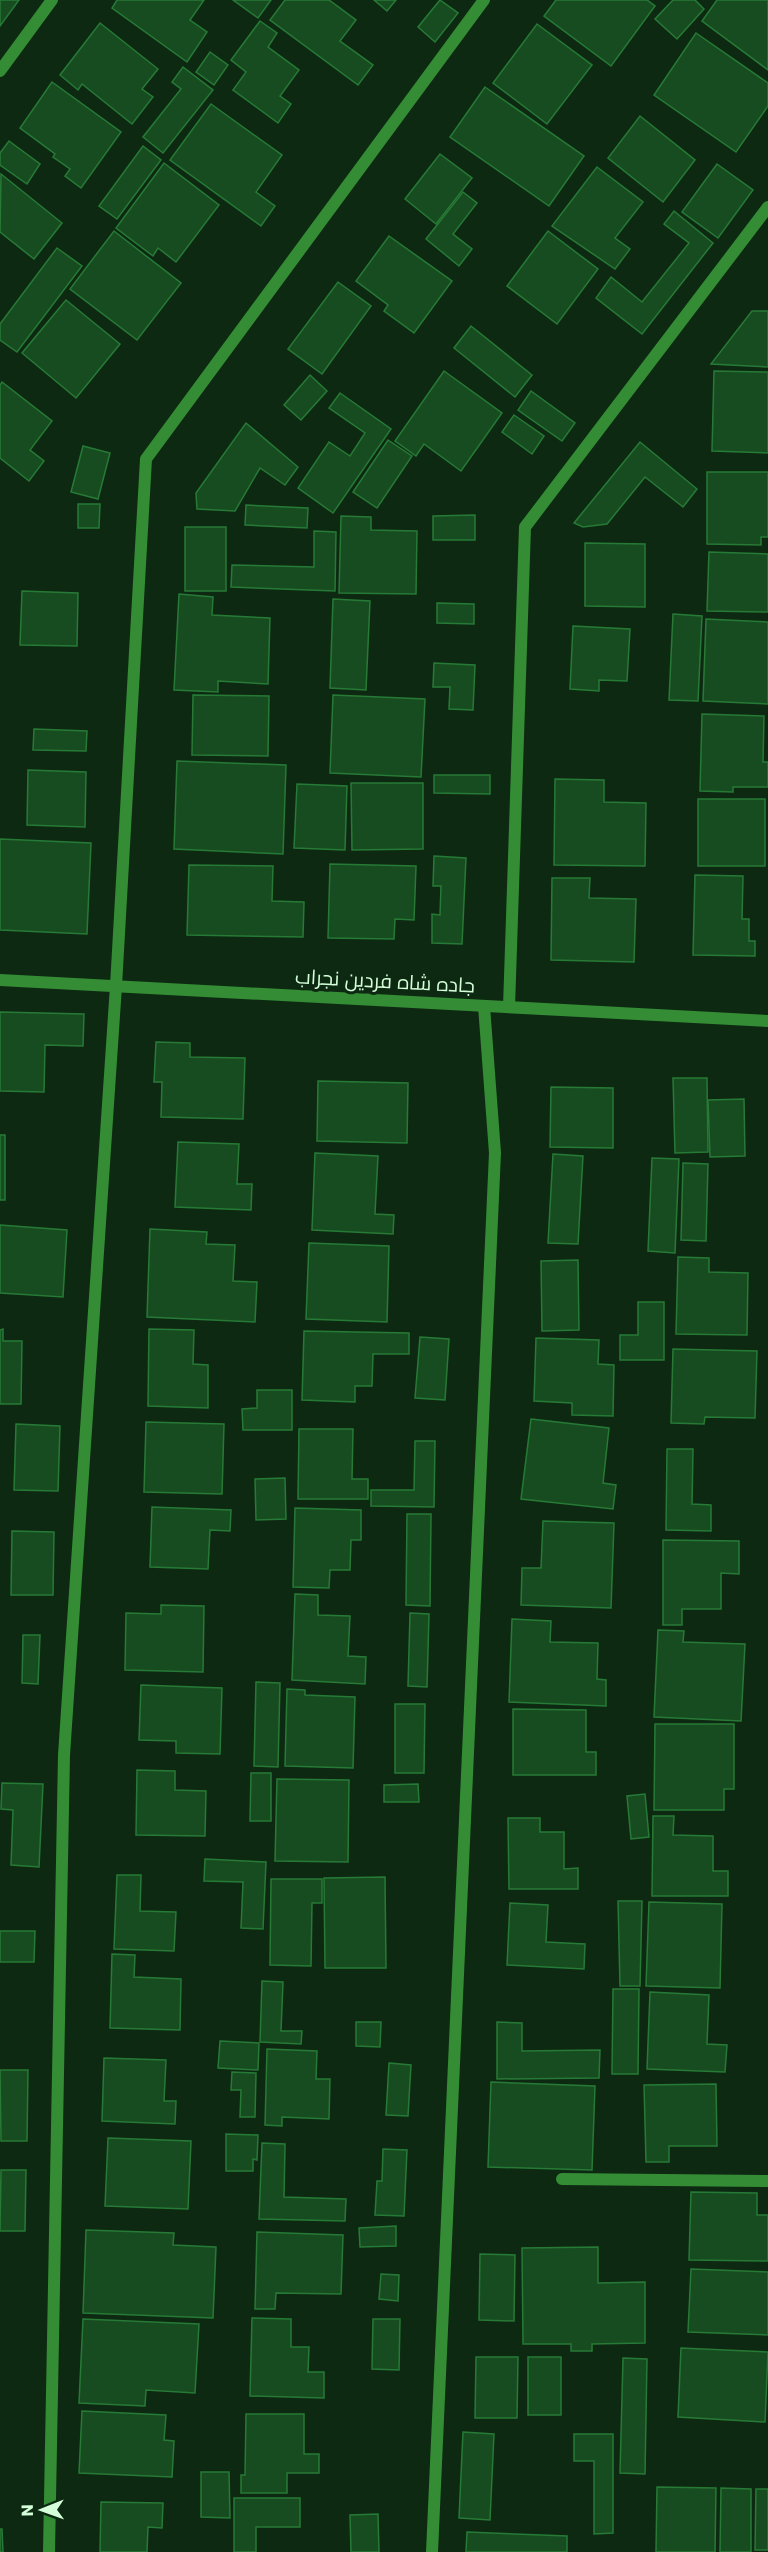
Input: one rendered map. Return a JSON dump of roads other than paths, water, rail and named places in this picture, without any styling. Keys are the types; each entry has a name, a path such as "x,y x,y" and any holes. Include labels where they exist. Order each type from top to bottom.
{"street":[{"path":"0,71 52,0"},
{"path":"49,2552 64,1755 116,986 146,459 484,0"},
{"path":"509,1007 525,527 768,207"},
{"name":"جاده شاه فردین نجراب","path":"0,980 768,1021"},
{"path":"432,2552 495,1153 484,1006"},
{"path":"562,2179 768,2181"}]}
